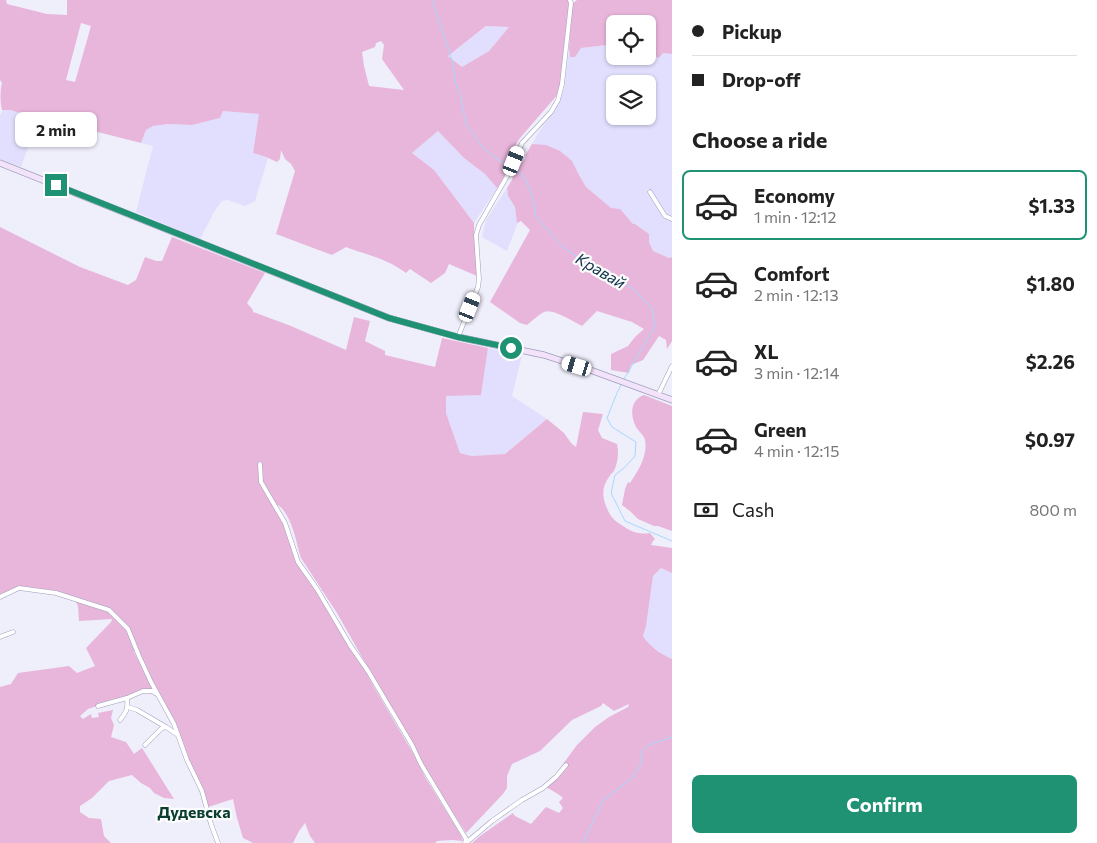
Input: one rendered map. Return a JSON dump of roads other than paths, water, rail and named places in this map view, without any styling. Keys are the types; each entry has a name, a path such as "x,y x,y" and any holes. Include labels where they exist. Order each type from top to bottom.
{"street":[{"path":"458,337 478,287 476,235 479,225 510,171 522,142 552,112 558,100 562,84 571,1"},
{"path":"0,163 389,318 458,337 544,355 593,370 672,400"},
{"path":"650,192 665,216 672,219"},
{"path":"658,395 672,366"},
{"path":"260,464 261,482 285,523 298,562 368,671 466,839 466,843"},
{"path":"0,597 19,588 56,593 109,610 128,628 138,656 174,724 187,760 202,791 218,843"},
{"path":"0,637 13,632"},
{"path":"98,706 127,698 143,691 152,691 157,694"},
{"path":"120,720 127,711 127,698"},
{"path":"128,707 137,710 178,735"},
{"path":"145,744 162,728 166,727"},
{"path":"466,843 492,821 543,788 566,765"}],"waterway":[{"name":"Кравай","path":"432,0 453,63 455,80 466,124 483,148 500,161 510,165"},
{"name":"Кравай","path":"514,167 525,178 533,198 536,217 563,247 601,274 631,287 652,308 655,326 624,379"},
{"name":"Кравай","path":"621,385 607,418 612,427 636,442 635,456 615,475 611,493 625,521 672,541"},
{"path":"583,843 603,800 630,780 640,766 642,751 649,745 672,737"}],"district":[{"name":"Дудевска","path":"194,811"}]}
